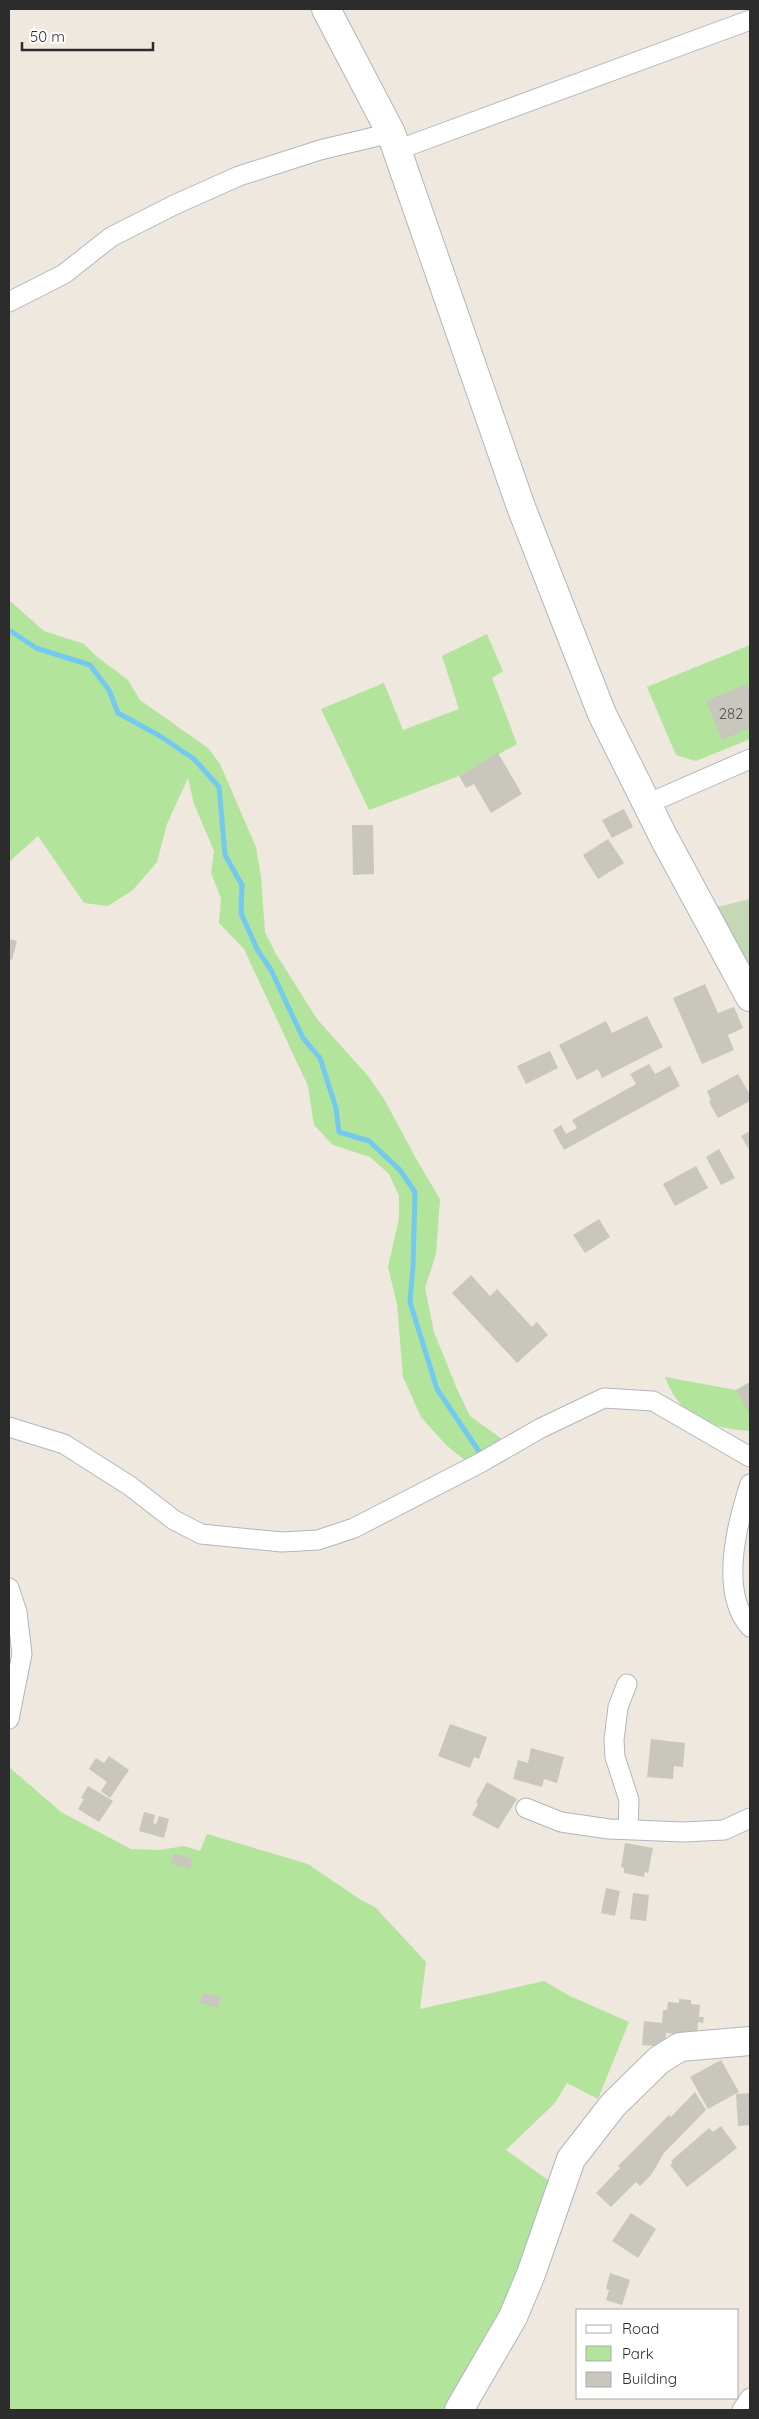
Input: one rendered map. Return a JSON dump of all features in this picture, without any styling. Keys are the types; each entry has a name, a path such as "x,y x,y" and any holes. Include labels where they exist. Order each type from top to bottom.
{"street":[{"path":"326,9 394,142 524,516 602,714 647,804 750,997"},
{"path":"9,302 64,274 111,237 174,204 239,176 320,150 394,142 750,20"},
{"path":"647,804 750,759"},
{"path":"9,1427 64,1444 130,1486 174,1520 201,1534 282,1542 318,1540 354,1528 480,1463 541,1428 604,1398 653,1401 750,1457"},
{"path":"750,1484 742,1509 733,1557 734,1583 740,1609 750,1627"},
{"path":"9,1588 17,1612 22,1654 9,1719"},
{"path":"627,1684 618,1707 614,1740 615,1757 629,1800 628,1829"},
{"path":"526,1808 561,1822 582,1827 684,1832 724,1830 750,1818"},
{"path":"459,2410 513,2317 531,2274 571,2159 613,2105 659,2060 680,2047 750,2041"},
{"path":"742,2410 750,2398"}],"green space":[{"path":"9,600 44,631 84,644 96,656 128,680 140,700 208,748 220,764 256,847 261,877 265,932 276,954 317,1019 368,1076 384,1099 440,1199 436,1254 425,1288 434,1332 470,1416 506,1442 465,1460 447,1446 421,1417 403,1377 397,1304 388,1267 399,1218 399,1196 389,1174 370,1157 333,1145 314,1125 308,1086 244,949 219,923 221,898 211,873 214,851 194,804 188,778 167,824 157,862 133,890 108,906 84,903 38,836 9,862"},
{"path":"487,634 503,671 492,678 517,744 459,776 369,810 321,709 384,683 403,730 459,709 442,656"},
{"path":"750,645 750,739 696,761 676,755 647,687"},
{"path":"750,899 750,971 717,907"},
{"path":"665,1377 736,1390 750,1382 750,1431 722,1427 698,1418 679,1402 671,1391"},
{"path":"9,1767 61,1812 131,1849 160,1850 184,1846 200,1851 207,1834 308,1864 361,1900 375,1907 426,1962 420,2009 544,1981 570,1996 629,2022 598,2099 567,2083 555,2103 506,2150 552,2183 516,2286 451,2410 9,2410"}],"building":[{"path":"747,684 750,692 750,728 722,740 706,701"},
{"path":"498,753 522,794 491,813 474,784 466,788 459,776"},
{"path":"624,809 633,827 612,838 602,820"},
{"path":"352,825 373,825 374,874 353,875"},
{"path":"608,839 624,863 598,879 583,855"},
{"path":"9,939 17,941 12,960 9,959"},
{"path":"705,984 718,1013 734,1007 743,1028 728,1035 734,1050 702,1064 673,998"},
{"path":"647,1016 663,1047 602,1078 598,1069 577,1080 559,1045 606,1021 612,1033"},
{"path":"550,1051 558,1068 526,1084 517,1066"},
{"path":"649,1064 655,1074 670,1066 680,1086 564,1150 553,1130 561,1125 566,1134 577,1128 572,1120 636,1084 630,1074"},
{"path":"738,1074 750,1095 750,1101 718,1118 709,1102 711,1100 707,1091"},
{"path":"750,1131 750,1151 741,1136"},
{"path":"719,1149 735,1178 721,1185 706,1157"},
{"path":"696,1166 708,1188 675,1206 663,1184"},
{"path":"599,1219 610,1237 585,1253 573,1235"},
{"path":"471,1275 490,1296 497,1289 532,1327 537,1322 548,1335 517,1363 452,1293"},
{"path":"750,1382 750,1415 736,1390"},
{"path":"450,1724 487,1737 479,1759 474,1757 470,1768 438,1756"},
{"path":"651,1739 685,1743 683,1767 674,1766 673,1779 647,1777"},
{"path":"531,1748 564,1757 557,1783 544,1779 542,1787 513,1779 518,1760 528,1763"},
{"path":"109,1756 129,1770 110,1798 101,1791 107,1782 89,1769 96,1758 104,1763"},
{"path":"487,1782 517,1799 498,1829 472,1815 478,1804 476,1802"},
{"path":"88,1786 113,1801 99,1822 78,1809 84,1799 81,1798"},
{"path":"144,1812 155,1815 153,1823 156,1824 159,1816 169,1819 164,1838 139,1831"},
{"path":"625,1843 653,1848 648,1873 645,1872 644,1877 624,1873 624,1868 621,1867"},
{"path":"174,1853 193,1859 190,1869 171,1864"},
{"path":"606,1888 620,1891 615,1916 601,1913"},
{"path":"633,1893 649,1895 646,1921 630,1919"},
{"path":"203,1993 221,1997 218,2008 200,2003"},
{"path":"679,1999 691,2000 691,2004 700,2005 699,2017 704,2017 703,2023 698,2022 697,2037 666,2033 665,2047 642,2045 644,2021 662,2023 663,2010 667,2010 668,2002 679,2003"},
{"path":"721,2060 739,2092 708,2109 690,2077"},
{"path":"695,2092 706,2110 664,2153 651,2175 640,2186 636,2182 611,2207 596,2193 620,2168 618,2166"},
{"path":"750,2093 750,2125 738,2126 736,2094"},
{"path":"721,2126 737,2148 687,2187 670,2165 673,2163 671,2161 709,2128 713,2132"},
{"path":"631,2213 656,2229 638,2258 612,2241"},
{"path":"610,2273 630,2280 622,2305 606,2300 609,2290 606,2289"}],"waterway":[{"path":"9,630 36,648 90,665 109,690 118,713 160,736 194,759 219,787 225,855 242,885 241,913 257,949 271,970 303,1038 320,1058 336,1108 339,1132 369,1141 400,1170 415,1192 410,1302 437,1389 480,1453"}]}
